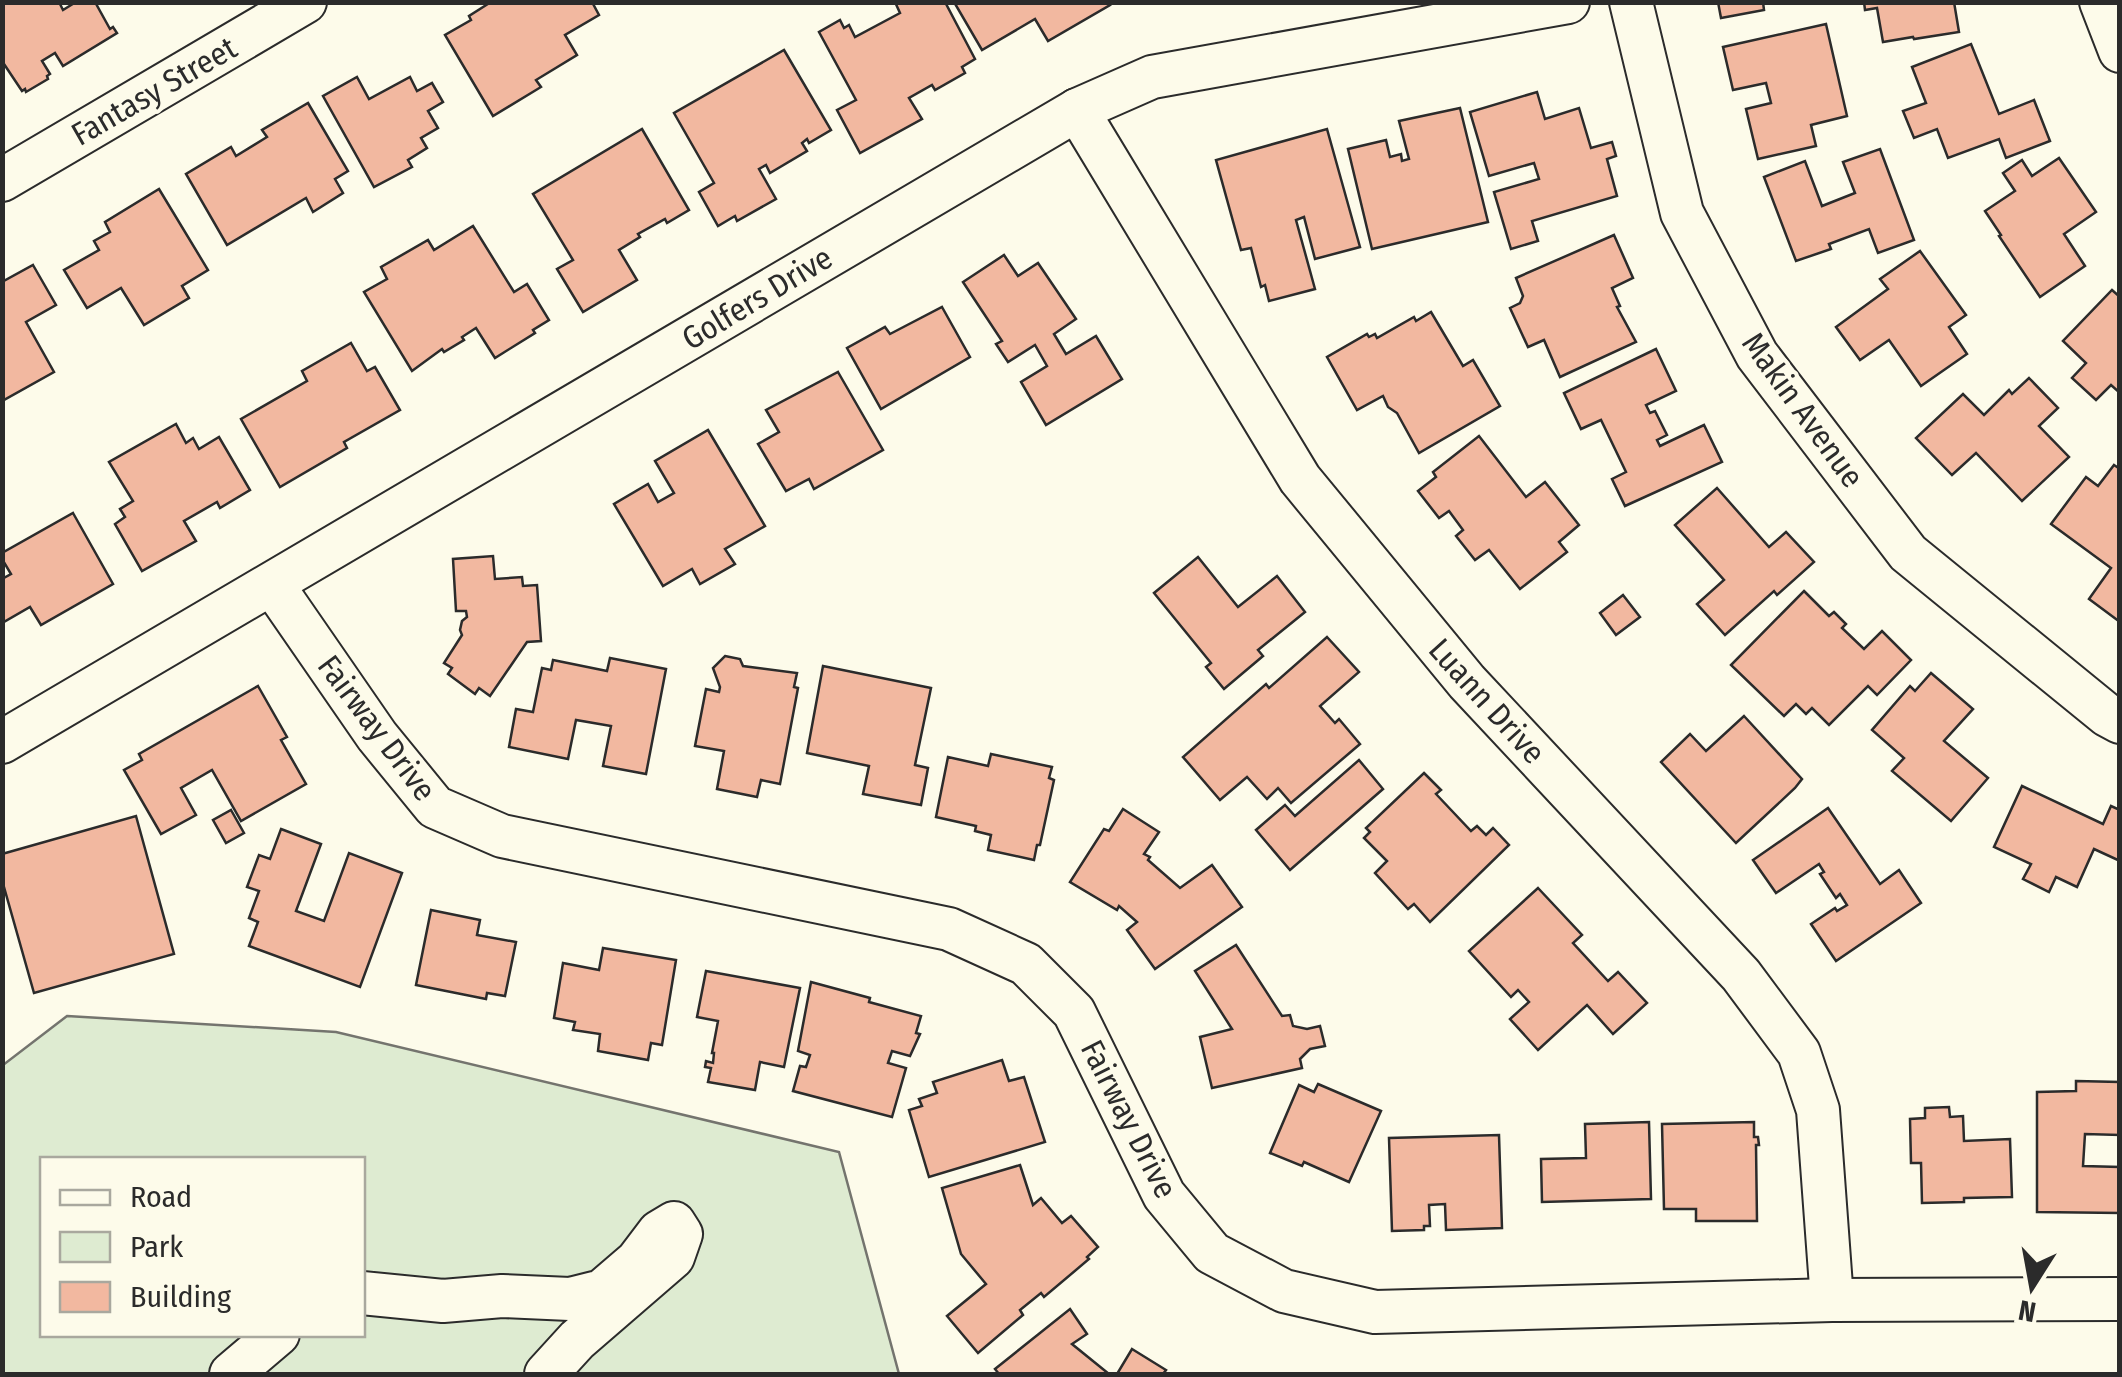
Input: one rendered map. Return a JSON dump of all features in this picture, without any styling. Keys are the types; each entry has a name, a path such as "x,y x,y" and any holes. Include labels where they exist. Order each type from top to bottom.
{"street":[{"name":"Fantasy Street","path":"4,177 305,2"},
{"name":"Golfers Drive","path":"2,742 1076,110 1152,78 1568,2"},
{"name":"Makin Avenue","path":"1631,2 1682,213 1757,355 1908,553 2120,722"},
{"path":"2101,2 2120,51"},
{"name":"Luann Drive","path":"1076,110 1300,480 1466,682 1741,975 1799,1054 1818,1110 1832,1300"},
{"name":"Fairway Drive","path":"272,584 377,736 435,807 502,836 949,930 1026,964 1074,1012 1164,1195 1212,1253 1284,1291 1375,1312 1832,1300 2120,1299"},
{"path":"365,1293 443,1301 502,1296 570,1299 602,1291 637,1261 658,1232 674,1224 681,1234 673,1257 578,1340 546,1374"},
{"path":"231,1374 274,1337"}],"green space":[{"path":"67,1016 336,1032 839,1152 899,1374 3,1374 3,1065"}],"building":[{"path":"2,2 59,2 63,10 76,2 95,2 110,29 113,27 117,33 63,66 55,53 42,61 50,74 48,79 22,91 2,61"},
{"path":"491,2 592,2 599,15 565,35 577,55 536,80 541,87 493,116 445,35"},
{"path":"895,2 945,2 975,59 962,67 965,73 935,90 932,85 909,98 922,119 860,153 837,110 856,100 819,32 840,20 844,28 849,25 855,37 900,13"},
{"path":"954,2 1110,5 1048,41 1035,19 982,50"},
{"path":"1718,2 1763,2 1764,10 1721,18"},
{"path":"1864,2 1954,2 1959,32 1883,42 1877,8 1865,10"},
{"path":"1826,24 1847,116 1811,125 1816,146 1758,159 1746,109 1771,103 1766,83 1733,90 1723,47"},
{"path":"1971,44 1999,114 2034,100 2050,141 2006,158 1999,139 1948,158 1937,129 1914,138 1903,111 1926,103 1912,67"},
{"path":"784,50 831,130 809,143 807,139 802,143 807,151 770,173 766,165 759,169 776,199 737,221 735,216 718,226 699,192 714,183 674,113"},
{"path":"357,77 369,99 410,77 417,91 432,83 443,102 428,111 438,128 421,138 427,148 408,160 412,167 374,187 323,96"},
{"path":"1537,92 1545,119 1579,108 1591,148 1612,142 1616,156 1607,159 1617,196 1532,221 1538,241 1511,249 1494,192 1539,179 1534,163 1489,176 1470,112"},
{"path":"308,103 348,171 335,179 343,193 313,212 306,198 227,245 186,174 231,147 236,156 267,137 262,130"},
{"path":"1460,108 1488,222 1372,249 1348,149 1386,140 1390,157 1401,154 1402,161 1409,159 1399,121"},
{"path":"642,129 689,210 638,234 640,237 619,250 637,280 583,312 557,269 573,260 533,194"},
{"path":"1327,129 1360,247 1315,259 1304,217 1296,220 1315,289 1269,301 1265,285 1261,287 1251,248 1241,250 1216,160"},
{"path":"1880,149 1914,240 1878,253 1869,229 1829,244 1831,249 1796,261 1764,177 1805,161 1822,206 1855,193 1843,162"},
{"path":"2059,158 2096,212 2064,234 2085,266 2040,297 1985,211 2015,191 2003,173 2022,160 2032,176"},
{"path":"159,189 208,270 182,286 189,298 144,325 121,288 87,308 64,270 99,250 94,241 110,232 105,222"},
{"path":"473,226 514,292 527,284 549,320 495,358 476,328 462,337 464,340 444,352 442,349 412,371 364,292 387,279 381,267 428,240 434,250"},
{"path":"1614,235 1633,278 1612,288 1620,306 1617,307 1636,342 1560,377 1544,340 1528,347 1510,308 1520,303 1523,296 1516,278"},
{"path":"1920,251 1966,315 1949,327 1967,354 1921,386 1889,340 1860,360 1836,327 1888,289 1880,279"},
{"path":"1004,255 1018,276 1038,263 1076,319 1054,334 1066,354 1096,336 1122,379 1046,425 1021,382 1047,366 1035,345 1008,362 996,344 1002,341 963,282"},
{"path":"33,265 56,305 26,322 54,372 2,401 2,282"},
{"path":"2112,290 2120,297 2120,393 2111,385 2096,400 2072,378 2086,363 2063,341"},
{"path":"942,307 970,357 881,409 847,348 885,327 890,334"},
{"path":"1431,312 1463,366 1473,360 1500,406 1419,453 1383,396 1357,410 1327,357 1367,334 1377,338"},
{"path":"351,343 367,371 375,367 400,410 344,442 347,448 280,487 241,419 307,381 302,371"},
{"path":"1656,349 1676,391 1646,405 1650,413 1655,411 1667,435 1657,440 1660,446 1704,425 1722,462 1625,506 1612,479 1626,472 1601,420 1581,429 1564,393"},
{"path":"838,372 883,450 814,489 809,479 786,491 758,444 779,432 766,410"},
{"path":"2029,378 2058,408 2039,426 2069,457 2022,501 1976,453 1952,475 1916,438 1963,394 1984,415 2009,390 2012,394"},
{"path":"176,424 186,443 193,438 199,449 219,437 250,490 220,508 217,502 184,521 196,541 142,571 115,524 125,517 120,509 133,501 109,462"},
{"path":"708,430 765,526 725,549 735,564 700,584 692,569 663,586 614,504 648,484 658,502 674,493 655,461"},
{"path":"1479,436 1526,497 1545,482 1579,525 1559,542 1567,552 1520,589 1489,550 1475,560 1456,536 1463,530 1449,511 1439,518 1418,491 1436,477 1433,472"},
{"path":"2114,465 2120,469 2120,622 2089,599 2111,568 2051,524 2086,477 2098,486"},
{"path":"1717,488 1769,547 1786,532 1814,562 1725,635 1697,604 1724,580 1675,525"},
{"path":"73,513 113,584 41,625 30,607 2,623 2,579 11,574 2,553"},
{"path":"493,556 495,579 522,577 523,586 537,585 541,641 527,642 490,696 479,688 475,694 448,674 452,668 444,663 462,635 462,621 467,617 466,611 456,611 453,559"},
{"path":"1198,557 1238,607 1277,576 1305,612 1258,650 1263,656 1224,689 1206,667 1211,663 1154,593"},
{"path":"1804,591 1829,616 1834,612 1846,624 1842,628 1864,649 1882,631 1911,660 1877,695 1868,686 1829,725 1812,708 1806,714 1796,704 1784,716 1731,665"},
{"path":"1623,595 1640,617 1616,635 1600,613"},
{"path":"1327,637 1359,672 1320,706 1335,723 1339,719 1360,744 1291,803 1278,788 1267,799 1247,777 1220,800 1183,757"},
{"path":"725,656 740,659 743,666 797,673 794,687 798,688 780,784 761,780 757,797 717,789 724,751 695,746 706,689 719,692 713,668"},
{"path":"610,658 666,669 646,774 603,766 611,726 576,720 568,759 509,747 516,709 533,712 542,668 551,670 553,660 607,671"},
{"path":"823,666 931,688 915,765 928,768 921,805 863,794 869,766 807,753"},
{"path":"1931,673 1973,709 1944,741 1988,778 1951,821 1892,771 1904,758 1872,730 1910,686 1915,691"},
{"path":"258,686 287,737 281,740 306,784 241,821 212,770 181,788 196,815 161,834 124,770 142,760 139,754"},
{"path":"1744,716 1802,779 1736,843 1661,762 1690,734 1706,751"},
{"path":"991,754 1052,767 1049,778 1054,780 1034,860 988,850 991,835 975,831 976,826 936,817 948,757 988,766"},
{"path":"1359,760 1383,789 1290,870 1256,830 1285,805 1295,816"},
{"path":"1424,773 1441,790 1436,794 1471,831 1477,826 1486,835 1493,828 1509,845 1430,922 1414,904 1408,909 1375,873 1387,861 1364,838 1370,832 1366,828"},
{"path":"2022,786 2103,824 2111,806 2120,810 2120,861 2094,849 2077,887 2056,877 2049,892 2023,879 2031,864 1994,847"},
{"path":"1828,808 1880,884 1899,870 1921,903 1836,961 1811,924 1847,905 1840,894 1836,898 1820,874 1824,872 1819,864 1776,893 1753,860"},
{"path":"1123,809 1159,832 1144,854 1180,888 1212,865 1242,907 1155,969 1127,930 1137,922 1119,906 1117,910 1070,882 1104,829 1109,831"},
{"path":"231,810 244,833 226,843 213,820"},
{"path":"136,816 174,954 34,993 2,880 2,854"},
{"path":"281,829 321,844 296,911 324,921 349,853 402,873 360,987 249,946 258,922 249,918 259,891 247,887 259,855 270,859"},
{"path":"1538,888 1582,935 1573,943 1608,981 1618,972 1647,1003 1613,1034 1587,1005 1538,1050 1510,1019 1529,1002 1518,990 1511,997 1469,951"},
{"path":"431,910 480,920 477,935 516,942 505,996 487,993 486,999 416,985"},
{"path":"1236,945 1282,1016 1290,1015 1293,1026 1320,1026 1325,1046 1310,1049 1300,1059 1302,1068 1212,1088 1200,1037 1232,1029 1195,971"},
{"path":"603,948 676,960 662,1045 651,1043 648,1060 598,1051 600,1034 573,1030 575,1022 554,1018 563,963 599,970"},
{"path":"706,971 800,988 784,1067 760,1062 755,1090 708,1082 711,1068 705,1067 706,1061 713,1063 718,1021 697,1017"},
{"path":"811,982 921,1016 916,1033 920,1034 910,1056 892,1051 888,1063 906,1068 892,1117 793,1091 800,1066 806,1067 810,1055 798,1051"},
{"path":"1002,1060 1009,1081 1024,1077 1045,1142 929,1177 909,1110 922,1106 919,1099 937,1093 933,1082"},
{"path":"2076,1081 2120,1082 2120,1135 2085,1134 2083,1166 2120,1167 2120,1213 2037,1212 2037,1092 2076,1091"},
{"path":"1318,1084 1381,1111 1349,1182 1304,1162 1302,1166 1270,1153 1299,1085 1314,1092"},
{"path":"1949,1107 1950,1117 1963,1116 1964,1141 2010,1139 2012,1197 1922,1203 1921,1163 1911,1163 1910,1119 1925,1118 1925,1108"},
{"path":"1649,1122 1651,1199 1542,1202 1541,1159 1586,1158 1585,1124"},
{"path":"1754,1122 1754,1137 1758,1137 1759,1145 1757,1221 1696,1221 1696,1209 1664,1209 1662,1124"},
{"path":"1499,1135 1502,1228 1446,1230 1445,1204 1429,1205 1430,1226 1424,1226 1424,1230 1392,1231 1389,1138"},
{"path":"1020,1165 1033,1205 1041,1198 1062,1223 1071,1216 1098,1247 1044,1297 1041,1293 1020,1310 1023,1315 978,1353 947,1316 986,1284 961,1254 942,1188"},
{"path":"1070,1309 1087,1334 1072,1344 1109,1374 999,1374 995,1369"},
{"path":"1132,1349 1166,1370 1163,1374 1117,1374"}]}
